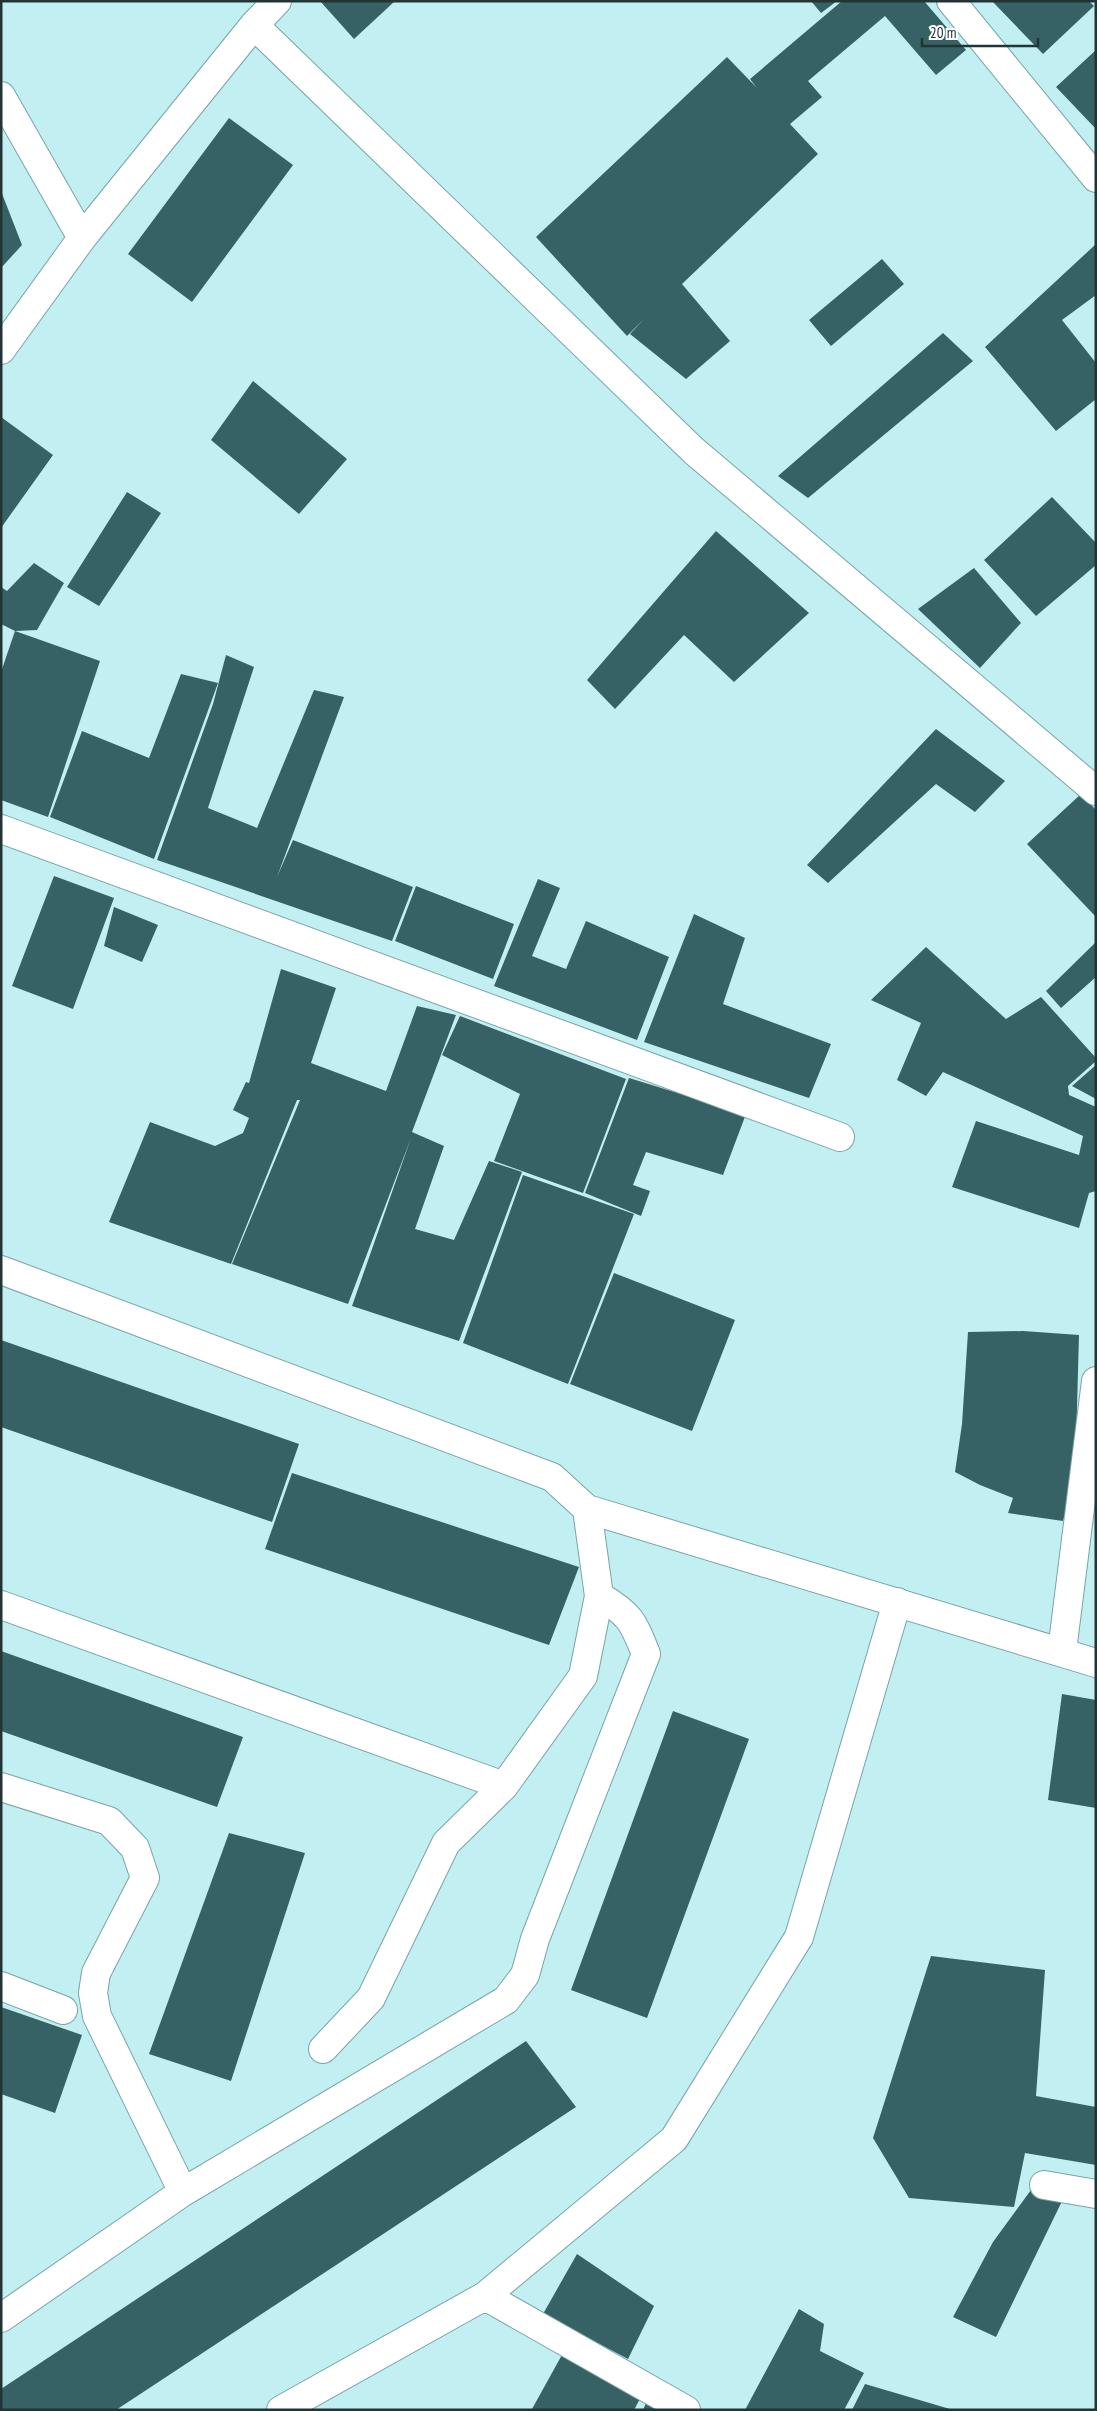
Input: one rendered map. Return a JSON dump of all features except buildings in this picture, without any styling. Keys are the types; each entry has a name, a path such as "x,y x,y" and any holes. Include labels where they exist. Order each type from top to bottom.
{"street":[{"path":"1,350 82,238 254,25 277,1"},
{"path":"951,1 1096,178"},
{"path":"254,25 694,451 1096,791"},
{"path":"1,96 82,238"},
{"path":"1,829 840,1137"},
{"path":"1,1270 552,1477 587,1509 1062,1651 1096,1663"},
{"path":"1062,1651 1096,1380"},
{"path":"322,2049 371,1998 446,1843 504,1786 583,1676 599,1596 587,1509"},
{"path":"1,2318 184,2192 506,2000 526,1975 535,1939 646,1654 635,1627 622,1610 599,1596"},
{"path":"282,2410 485,2296 674,2139 799,1937 897,1602"},
{"path":"1,1605 504,1786"},
{"path":"1,1787 109,1821 135,1848 145,1878 96,1973 93,1993 97,2016 184,2192"},
{"path":"1,1986 63,2010"},
{"path":"1044,2185 1096,2194"},
{"path":"485,2296 686,2410"}]}
